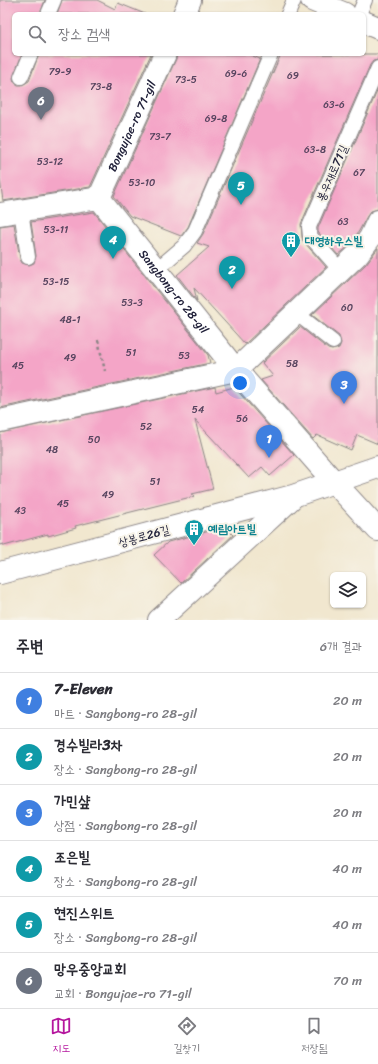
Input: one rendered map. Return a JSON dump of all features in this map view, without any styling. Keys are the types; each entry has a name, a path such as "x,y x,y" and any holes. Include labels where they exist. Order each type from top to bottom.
{"street":[{"path":"185,12 190,0"},
{"path":"312,0 340,12"},
{"path":"366,23 378,28"},
{"name":"Bongujae-ro 71-gil","path":"99,198 164,56"},
{"path":"0,214 99,198"},
{"name":"Sangbong-ro 28-gil","path":"99,198 236,370 378,530"},
{"path":"0,421 236,370 341,271 364,247 378,221"},
{"name":"상봉로26길","path":"0,573 293,496 378,467"},
{"path":"159,620 293,496"}],"lane":[{"path":"49,12 54,0"},
{"path":"289,12 294,0"},
{"path":"360,12 365,0"},
{"path":"21,77 30,56"},
{"path":"156,270 184,246 195,231 270,56"},
{"name":"봉우재로71길","path":"341,271 310,236 309,227 378,68"},
{"path":"21,211 28,257"},
{"path":"296,313 333,342"}],"path":[{"path":"98,340 110,397"}],"building":[{"path":"0,0 45,0 41,12 12,12 12,56 21,56 13,78 14,82 18,85 22,85 29,81 38,56 150,56 90,187 3,201 0,179"},
{"path":"62,0 97,0 115,9 118,3 140,12 58,12"},
{"path":"366,54 378,54 378,60 373,61 370,65 301,224 303,241 326,267 245,344 194,288 197,301 177,275 209,247 197,243 203,234 280,56 366,56"},
{"path":"177,56 253,56 260,59 188,227 181,236 130,216 114,196"},
{"path":"378,89 378,209 371,211 348,247 338,255 318,232 318,228"},
{"path":"94,212 208,355 210,363 0,408 0,226 14,224 20,259 22,263 29,265 34,263 36,256 31,222"},
{"path":"378,248 378,444 357,435 351,450 317,435 313,439 261,380 273,376 262,363 300,327 328,349 332,350 339,348 341,343 339,336 312,315 366,264"},
{"path":"215,387 216,392 234,387 294,455 270,476 262,467 249,478 195,420 213,489 192,494 195,496 75,526 76,528 48,536 48,534 4,546 4,544 0,545 0,433"},
{"name":"예림아트빌","path":"225,527 233,535 181,583 154,555 168,542"}],"place":[{"name":"망우중앙교회","path":"41,120"},
{"name":"현진스위트","path":"241,205"},
{"name":"대영하우스빌","path":"291,258"},
{"name":"조은빌","path":"113,259"},
{"name":"경수빌라3차","path":"232,289"},
{"name":"가민샾","path":"344,404"},
{"name":"7-Eleven","path":"269,458"},
{"name":"예림아트빌","path":"194,546"}]}
